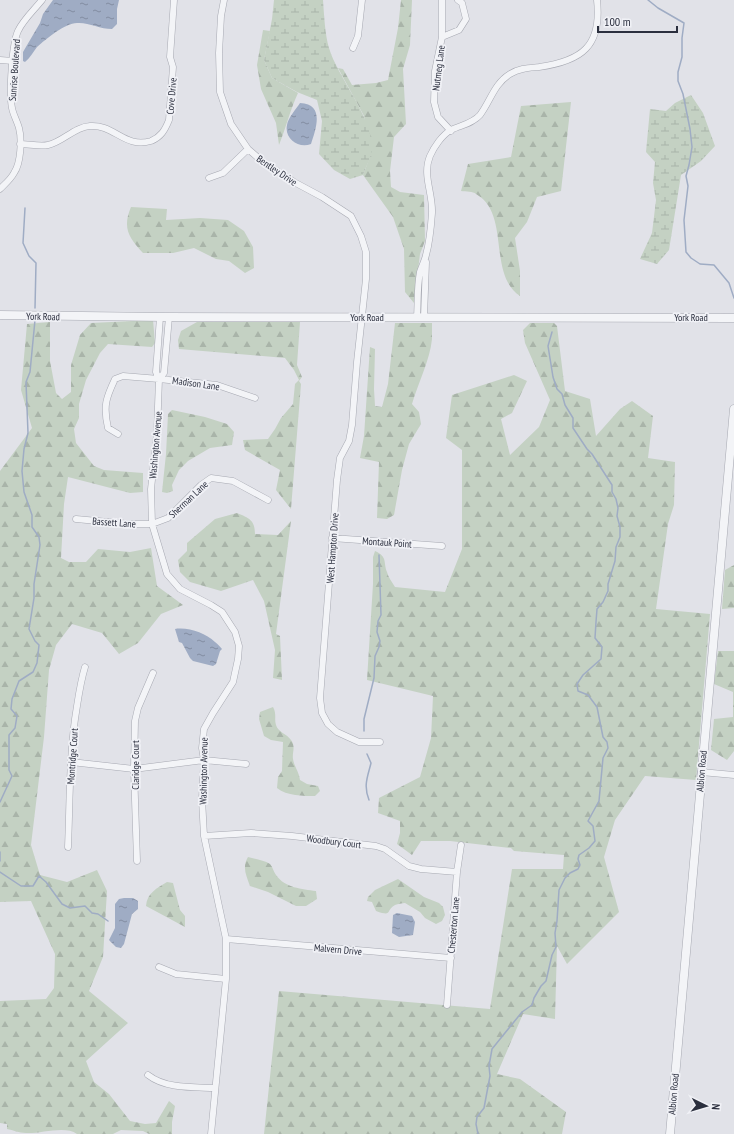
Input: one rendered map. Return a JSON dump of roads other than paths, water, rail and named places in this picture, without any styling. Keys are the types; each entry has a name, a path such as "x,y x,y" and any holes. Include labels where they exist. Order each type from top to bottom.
{"street":[{"name":"Sunrise Boulevard","path":"0,188 15,172 18,165 20,131 12,108 11,93 13,60 17,32 42,0"},
{"name":"Cove Drive","path":"20,144 47,146 89,126 98,126 108,129 132,142 137,143 156,139 160,136 166,128 169,120 173,67 170,57 174,0"},
{"name":"Bentley Drive","path":"224,0 221,16 219,53 220,92 231,124 248,149 263,162 351,216 361,236 366,252 366,279 362,317"},
{"path":"353,48 358,36 362,0"},
{"name":"Nutmeg Lane","path":"442,0 442,37 435,71 434,102 438,117 450,131"},
{"path":"442,37 459,30 466,19 462,3 458,0"},
{"path":"421,317 426,254 431,232 432,210 426,173 430,157 439,142 450,131 468,124 479,116 496,86 510,74 523,68 564,62 580,55 589,46 597,29 599,17 597,0"},
{"path":"0,60 13,60"},
{"path":"209,178 223,173 248,149"},
{"name":"York Road","path":"0,315 165,317 734,318"},
{"name":"Washington Avenue","path":"165,317 164,373 159,379 157,433 151,489 152,524 167,574 180,589 222,612 235,632 239,646 233,682 204,729 202,748 204,760 202,799 204,836 226,939 226,979 211,1134"},
{"name":"West Hampton Drive","path":"362,317 352,425 349,441 340,458 337,480 320,698 322,714 328,724 337,732 359,742 380,742"},
{"name":"Madison Lane","path":"118,434 108,428 105,415 107,397 115,379 123,376 217,385 255,398"},
{"name":"Albion Road","path":"670,1134 734,409"},
{"name":"Sherman Lane","path":"152,524 168,518 201,485 211,478 233,481 268,500"},
{"name":"Bassett Lane","path":"76,519 130,524 152,524"},
{"name":"Montauk Point","path":"332,538 442,546"},
{"name":"Montridge Court","path":"68,847 71,762 75,719 81,677 85,667"},
{"name":"Claridge Court","path":"137,861 134,769 135,721 138,708 153,673"},
{"path":"71,762 134,769 204,760 246,764"},
{"path":"701,772 734,775"},
{"name":"Woodbury Court","path":"204,836 251,833 292,836 376,846 385,849 410,866 421,869 457,872"},
{"name":"Chesterton Lane","path":"447,1005 457,872 461,845"},
{"name":"Malvern Drive","path":"226,939 451,958"},
{"path":"159,967 176,974 226,979"},
{"path":"148,1075 156,1081 167,1085 215,1088"}],"water":[{"path":"53,0 119,0 117,9 117,24 112,29 81,23 67,26 56,32 37,47 25,62 23,61 23,52 40,23 43,14"},
{"path":"300,103 308,104 316,112 316,125 311,144 297,144 293,142 288,135 287,125 289,119"},
{"path":"175,629 196,631 216,643 222,649 216,664 213,666 193,661 182,643 179,642"},
{"path":"133,898 138,901 138,909 132,914 124,944 121,948 116,947 109,940 115,928 115,904 119,899"},
{"path":"397,913 412,916 415,922 413,935 399,937 392,933 393,915"}],"waterway":[{"path":"648,0 658,8 684,23 682,57 678,72 678,81 683,94 692,147 686,176 688,186 684,220 686,252 691,258 700,264 714,265 729,283 734,298"},
{"path":"25,208 23,243 29,256 36,263 35,308"},
{"path":"0,802 12,776 9,770 9,735 15,728 17,716 11,709 12,699 19,681 33,672 37,663 39,645 35,641 29,629 40,545 39,537 32,527 32,515 24,492 22,471 24,449 28,433 26,382 30,372 35,320"},
{"path":"478,1134 476,1124 477,1117 484,1108 490,1076 489,1066 492,1049 522,1012 532,1005 534,998 541,986 546,981 552,955 556,947 555,933 559,890 565,878 570,873 578,869 580,865 578,859 579,855 589,848 595,841 593,826 588,821 599,801 603,758 608,748 607,742 603,737 597,707 588,695 578,691 577,684 583,675 601,659 602,647 595,638 597,609 603,602 608,591 608,584 615,561 616,547 620,537 620,527 617,516 618,508 616,499 612,492 612,485 573,428 573,418 565,405 562,394 557,389 553,377 548,346 552,332"},
{"path":"364,731 364,719 374,678 375,656 380,641 377,632 378,621 381,615 379,555"},
{"path":"367,754 371,763 366,785 369,800"},
{"path":"0,852 0,861"},
{"path":"0,872 21,886 33,886 39,876 46,882 62,904 70,908 85,906 92,913 98,914 108,921"}]}
